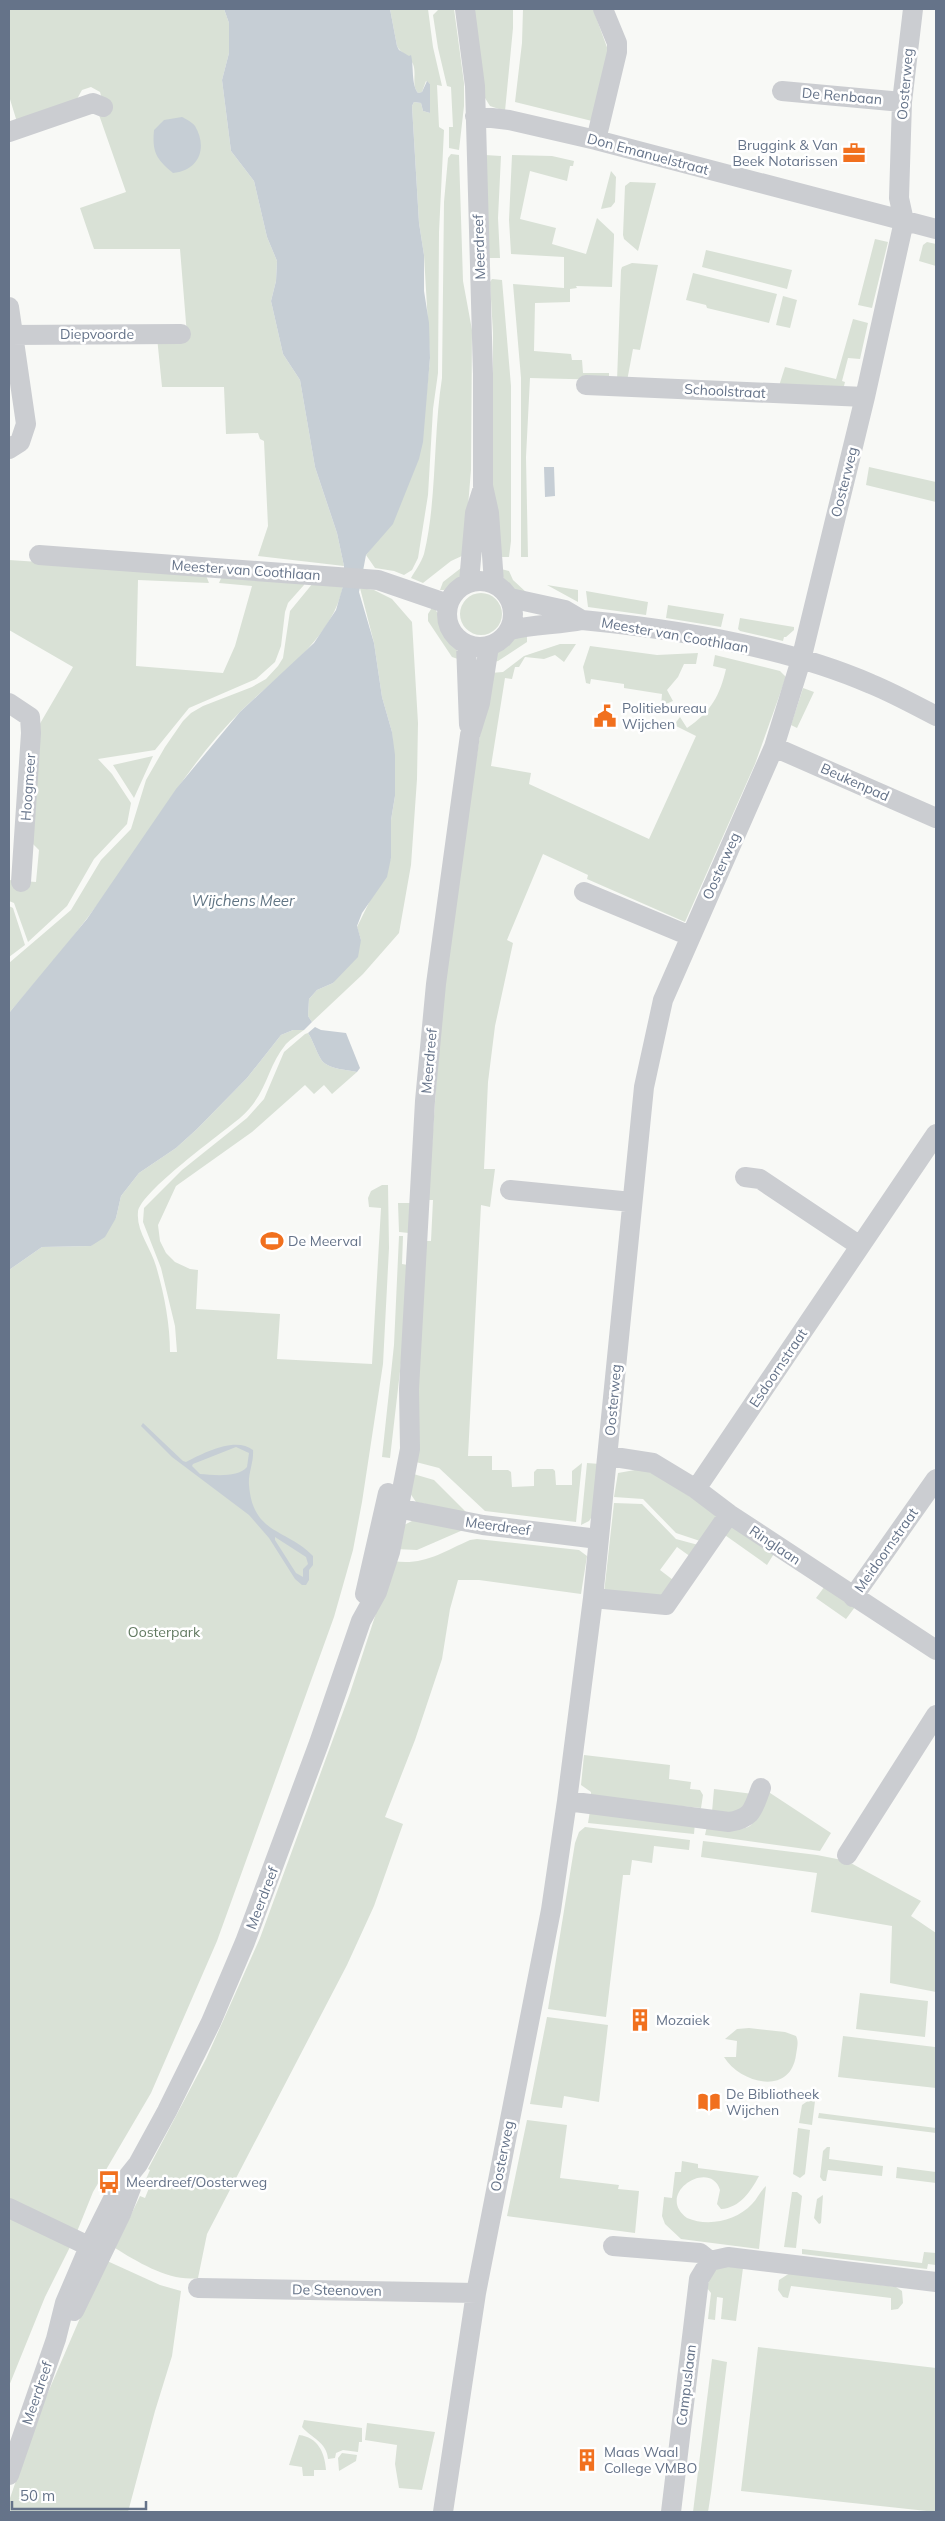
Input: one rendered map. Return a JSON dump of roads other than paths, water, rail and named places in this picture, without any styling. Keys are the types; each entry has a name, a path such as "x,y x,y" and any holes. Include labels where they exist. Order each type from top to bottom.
{"street":[{"name":"Meerdreef","path":"466,9 475,86 483,374 483,486 488,512 494,583"},
{"path":"596,140 618,52 617,43 603,9"},
{"name":"Oosterweg","path":"443,2512 476,2293 551,1910 567,1802 593,1598 644,1088 662,1000 774,746 801,660 865,397 904,221 899,198 902,102 913,9"},
{"name":"De Renbaan","path":"782,91 902,102"},
{"path":"10,126 93,103 103,107"},
{"name":"Don Emanuelstraat","path":"475,116 509,120 596,140 936,229"},
{"path":"9,307 11,334 26,424 20,442 9,449"},
{"name":"Diepvoorde","path":"11,334 181,334"},
{"name":"Schoolstraat","path":"586,385 865,397"},
{"name":"Meerdreef","path":"470,582 475,513 483,486"},
{"name":"Meester van Coothlaan","path":"39,555 378,580 448,604"},
{"path":"482,580 494,583 510,598 514,614 510,630 501,640 489,646 478,648 466,644 455,636 448,624 448,604 458,589 470,582 482,580"},
{"name":"Meester van Coothlaan","path":"510,598 565,610 582,620"},
{"name":"Meester van Coothlaan","path":"510,630 532,625 564,624 582,620 720,640 801,660 871,683 936,716"},
{"name":"Meerdreef","path":"466,644 467,701 470,735"},
{"name":"Meerdreef","path":"9,2475 56,2339 85,2291 96,2250 129,2195 138,2164 211,2022 245,1942 313,1760 361,1620 378,1592 390,1552 392,1507 410,1449 409,1389 425,1101 436,984 470,735 480,703 489,646"},
{"name":"Hoogmeer","path":"9,703 30,717 31,733 21,882"},
{"name":"Beukenpad","path":"774,746 936,818"},
{"path":"584,892 690,936"},
{"name":"Esdoornstraat","path":"696,1489 936,1134"},
{"path":"745,1177 760,1179 860,1246"},
{"path":"510,1190 632,1202"},
{"name":"Ringlaan","path":"608,1456 653,1463 696,1489 729,1514 936,1650"},
{"name":"Meidoornstraat","path":"853,1597 936,1479"},
{"name":"Meerdreef","path":"392,1507 483,1525 598,1539"},
{"path":"593,1598 666,1605 729,1514"},
{"path":"847,1855 936,1715"},
{"path":"567,1802 729,1822 743,1820 751,1813 761,1788"},
{"path":"9,2208 96,2250"},
{"path":"613,2246 700,2253 710,2261 728,2258 936,2282"},
{"name":"Campuslaan","path":"671,2512 699,2278 710,2261"},
{"name":"De Steenoven","path":"198,2288 476,2293"}],"water":[{"name":"Wijchens Meer","path":"224,9 390,9 397,46 399,50 409,56 411,55 414,85 418,93 422,92 427,81 430,84 430,113 423,111 421,103 414,102 412,106 419,223 424,255 424,291 429,323 430,358 423,442 419,459 393,524 366,555 359,592 374,643 382,697 392,732 395,755 395,796 391,820 391,858 387,877 362,913 357,926 361,940 358,957 333,983 317,990 309,999 308,1016 312,1022 304,1030 293,1030 281,1035 247,1078 197,1129 176,1148 139,1173 121,1196 116,1218 105,1237 91,1246 42,1247 9,1270 9,1013 87,919 176,789 240,712 314,643 336,610 343,586 344,566 337,533 315,467 300,380 283,354 271,301 276,281 277,261 267,237 254,181 231,151 222,80 229,53 229,23"},
{"path":"182,117 195,126 201,142 201,150 195,163 182,171 173,173 156,154 154,130 164,120"},
{"path":"544,467 554,467 555,496 545,497"},
{"path":"315,1027 321,1030 346,1033 360,1068 357,1072 334,1068 323,1062 308,1033"},
{"path":"143,1423 186,1462 201,1454 229,1445 246,1446 253,1450 249,1481 252,1501 257,1513 264,1522 272,1529 303,1547 313,1556 313,1565 309,1570 309,1580 306,1585 302,1585 295,1579 269,1538 249,1515 172,1457 141,1426","holes":["236,1447 249,1453 247,1467 238,1473 225,1475 200,1474 192,1466","275,1537 306,1557 308,1564 303,1569 303,1577 296,1573 275,1540"]}],"place":[{"name":"Bruggink & Van Beek Notarissen","path":"854,153"},
{"name":"Politiebureau Wijchen","path":"605,716"},
{"name":"De Meerval","path":"272,1241"},
{"name":"Mozaiek","path":"640,2020"},
{"name":"De Bibliotheek Wijchen","path":"709,2102"},
{"name":"Meerdreef/Oosterweg","path":"109,2182"},
{"name":"Maas Waal College VMBO","path":"587,2460"}],"park label":[{"name":"Oosterpark","path":"164,1632"}]}
